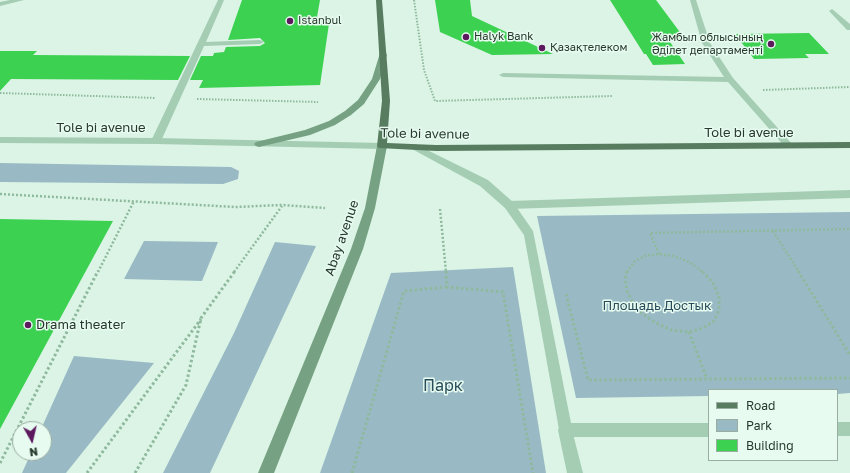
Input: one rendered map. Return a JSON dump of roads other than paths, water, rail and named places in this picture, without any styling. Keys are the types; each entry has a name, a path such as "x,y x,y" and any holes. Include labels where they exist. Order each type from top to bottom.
{"main road":[{"name":"Abay avenue","path":"266,473 357,249 370,208 382,146 386,101 379,0"},
{"path":"258,144 307,133 332,123 348,113 361,102 376,79 383,55"},
{"name":"Tole bi avenue","path":"382,146 850,145"}],"street":[{"path":"0,4 21,0"},
{"path":"156,141 221,0"},
{"path":"693,0 706,44 730,80 789,146"},
{"path":"832,11 850,28"},
{"path":"201,44 260,42"},
{"path":"503,75 730,80"},
{"name":"Tole bi avenue","path":"0,140 156,141 382,146"},
{"path":"416,147 484,183 509,205 529,234 565,430 575,473"},
{"path":"509,205 850,194"},
{"path":"565,430 708,430"}],"place":[{"name":"Istanbul","path":"290,21"},
{"name":"Halyk Bank","path":"466,37"},
{"name":"Жамбыл облысының Әділет департаменті","path":"771,44"},
{"name":"Қазақтелеком","path":"542,48"},
{"name":"Drama theater","path":"28,325"}],"park label":[{"name":"Площадь Достык","path":"657,306"},
{"name":"Парк","path":"443,386"}]}
